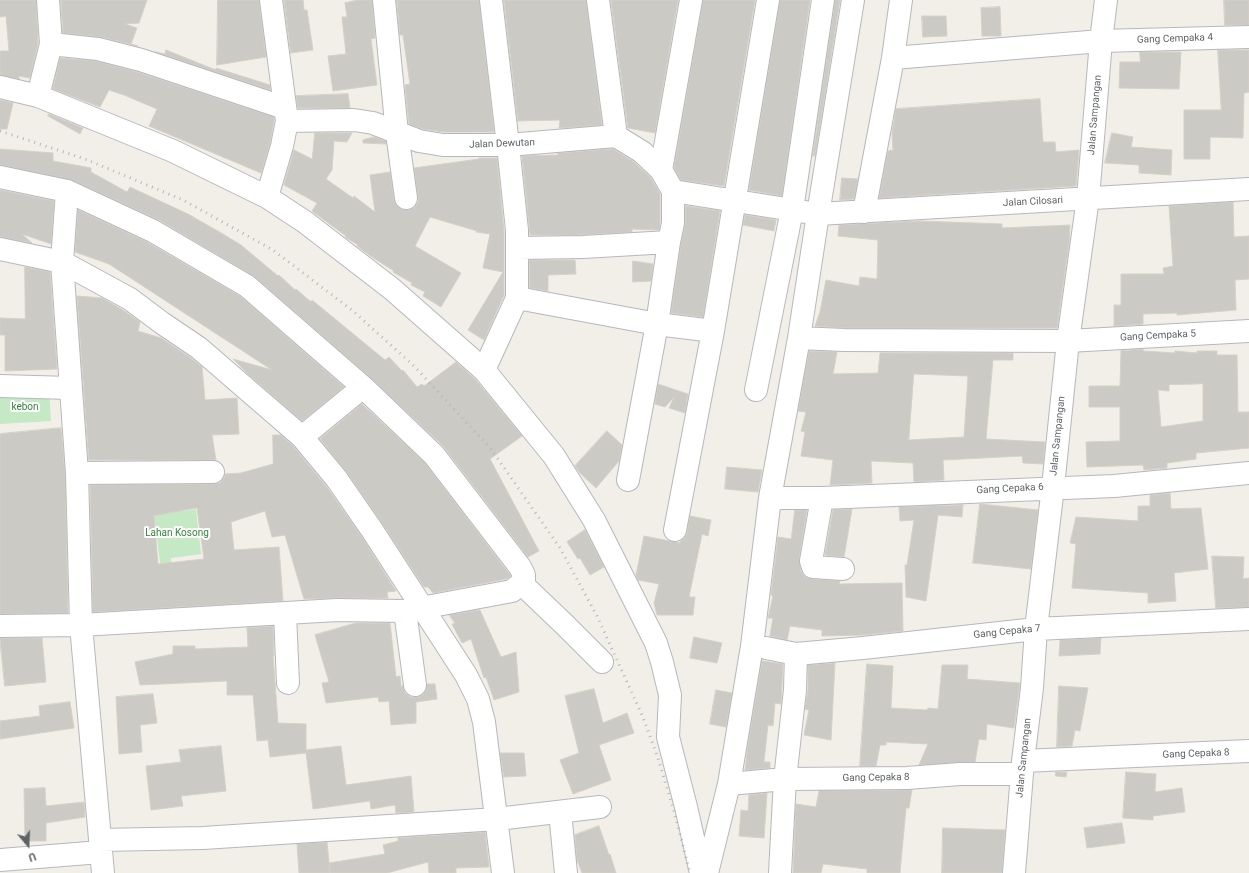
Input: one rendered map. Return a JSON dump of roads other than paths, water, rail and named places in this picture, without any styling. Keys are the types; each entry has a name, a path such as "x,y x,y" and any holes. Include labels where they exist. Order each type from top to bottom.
{"street":[{"path":"38,96 51,44 48,0"},
{"path":"267,197 282,146 286,114 271,0"},
{"path":"384,0 397,133 406,198"},
{"path":"484,370 517,298 518,230 490,0"},
{"path":"598,0 616,136 642,152 661,170 673,191 673,223 657,324 628,480"},
{"path":"661,170 691,0"},
{"path":"675,530 713,331 768,0"},
{"path":"756,390 792,210 823,0"},
{"path":"706,873 729,784 752,646 770,498 799,338 853,0"},
{"path":"864,212 893,58 901,0"},
{"name":"Jalan Sampangan","path":"1014,873 1023,768 1032,688 1036,629 1053,488 1068,341 1088,198 1101,41 1106,0"},
{"name":"Gang Cempaka 4","path":"893,58 1101,41 1249,37"},
{"name":"Jalan Dewutan","path":"51,44 98,49 141,60 286,114 373,123 418,141 443,145 508,145 616,136"},
{"path":"0,87 38,96 173,151 267,197 305,222 392,289 484,370 554,456 594,520 656,643 670,695 668,737 701,873"},
{"path":"0,177 67,191 153,231 247,286 363,387 434,455 520,567 524,575 524,581 522,584 512,592 413,609 337,610 81,625 0,626"},
{"name":"Jalan Cilosari","path":"818,214 1249,189"},
{"path":"67,191 62,262 77,473 81,625 101,855"},
{"path":"673,191 818,214"},
{"path":"517,248 582,247 669,242"},
{"path":"0,249 62,262 130,299 199,348 302,437 336,478 372,530 413,609 466,675 478,699 484,722 503,873"},
{"path":"517,298 657,324 713,331"},
{"name":"Gang Cempaka 5","path":"799,338 852,340 1068,341 1249,331"},
{"path":"0,386 70,388"},
{"path":"302,437 363,387"},
{"path":"77,473 213,472"},
{"name":"Gang Cepaka 6","path":"770,498 822,498 1114,486 1249,472"},
{"path":"822,498 811,564 813,567 843,569"},
{"path":"522,584 566,625 602,662"},
{"path":"413,609 415,685"},
{"path":"285,614 288,683"},
{"name":"Gang Cepaka 7","path":"766,648 796,654 1036,629 1249,619"},
{"path":"780,873 785,779 795,690 796,654"},
{"name":"Gang Cepaka 8","path":"729,784 785,779 907,778 1249,751"},
{"path":"0,860 101,855 203,838 496,819 600,807"},
{"path":"560,812 566,873"}],"railway":[{"path":"0,131 85,159 183,200 273,250 353,311 414,366 491,449 560,548 597,616 642,715 658,758 674,811 690,873"}],"park label":[{"name":"kebon","path":"25,407"},
{"name":"Lahan Kosong","path":"177,533"}]}
